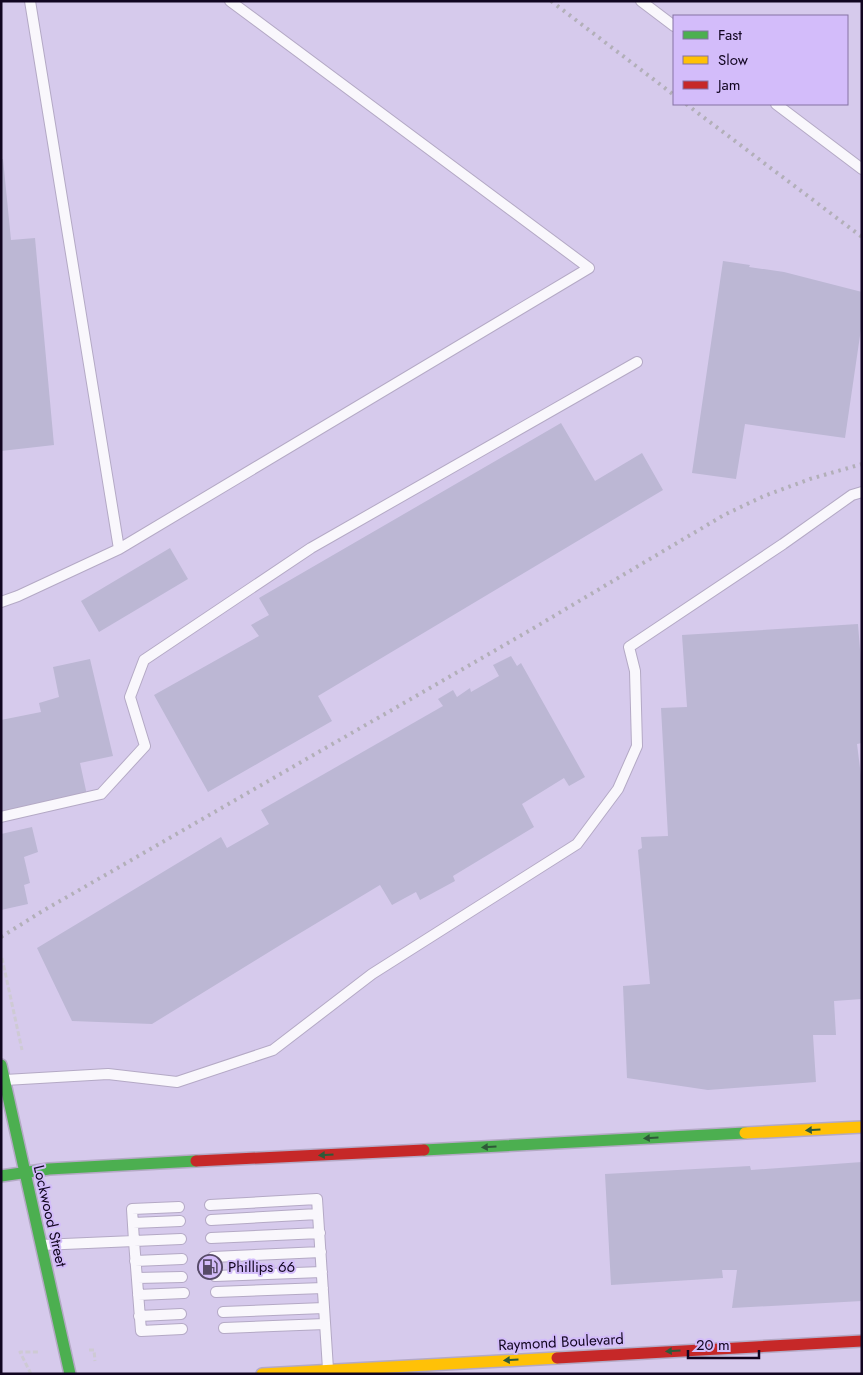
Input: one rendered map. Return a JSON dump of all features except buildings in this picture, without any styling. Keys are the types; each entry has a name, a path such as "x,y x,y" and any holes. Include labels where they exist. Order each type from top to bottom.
{"main road":[{"name":"Lockwood Street","path":"1,1065 70,1374"},
{"path":"1,1176 49,1169 862,1127"},
{"name":"Raymond Boulevard","path":"262,1374 862,1341"}],"lane":[{"path":"30,1 119,548"},
{"path":"1,602 18,596 119,548 589,268 230,1"},
{"path":"641,1 673,25"},
{"path":"777,105 862,169"},
{"path":"1,817 101,794 126,767 145,746 130,697 144,660 311,548 637,362"},
{"path":"4,1080 108,1074 177,1082 273,1050 372,974 577,844 618,789 637,746 635,671 629,647 783,544 852,495 862,492"},
{"path":"210,1205 317,1199 328,1370"},
{"path":"179,1207 132,1209 141,1331 182,1329"},
{"path":"211,1220 318,1214"},
{"path":"133,1224 180,1221"},
{"path":"211,1238 320,1232"},
{"path":"41,1245 181,1239"},
{"path":"213,1258 321,1252"},
{"path":"135,1261 182,1259"},
{"path":"215,1276 322,1272"},
{"path":"137,1278 182,1277"},
{"path":"216,1292 323,1288"},
{"path":"138,1295 184,1293"},
{"path":"223,1312 324,1308"},
{"path":"140,1316 181,1314"},
{"path":"224,1328 325,1324"}],"railway":[{"path":"551,1 673,94"},
{"path":"687,105 862,237"},
{"path":"1,937 41,912 527,632 724,515 764,496 810,479 862,464"}],"traffic: fast":[{"path":"1,1065 70,1374"},
{"path":"424,1150 745,1133"},
{"path":"1,1176 49,1169 196,1161"}],"traffic: slow":[{"path":"745,1133 862,1127"},
{"path":"262,1374 557,1358"}],"traffic: jam":[{"path":"196,1161 424,1150"},
{"path":"557,1358 862,1341"}],"place":[{"name":"Phillips 66","path":"210,1267"}]}
